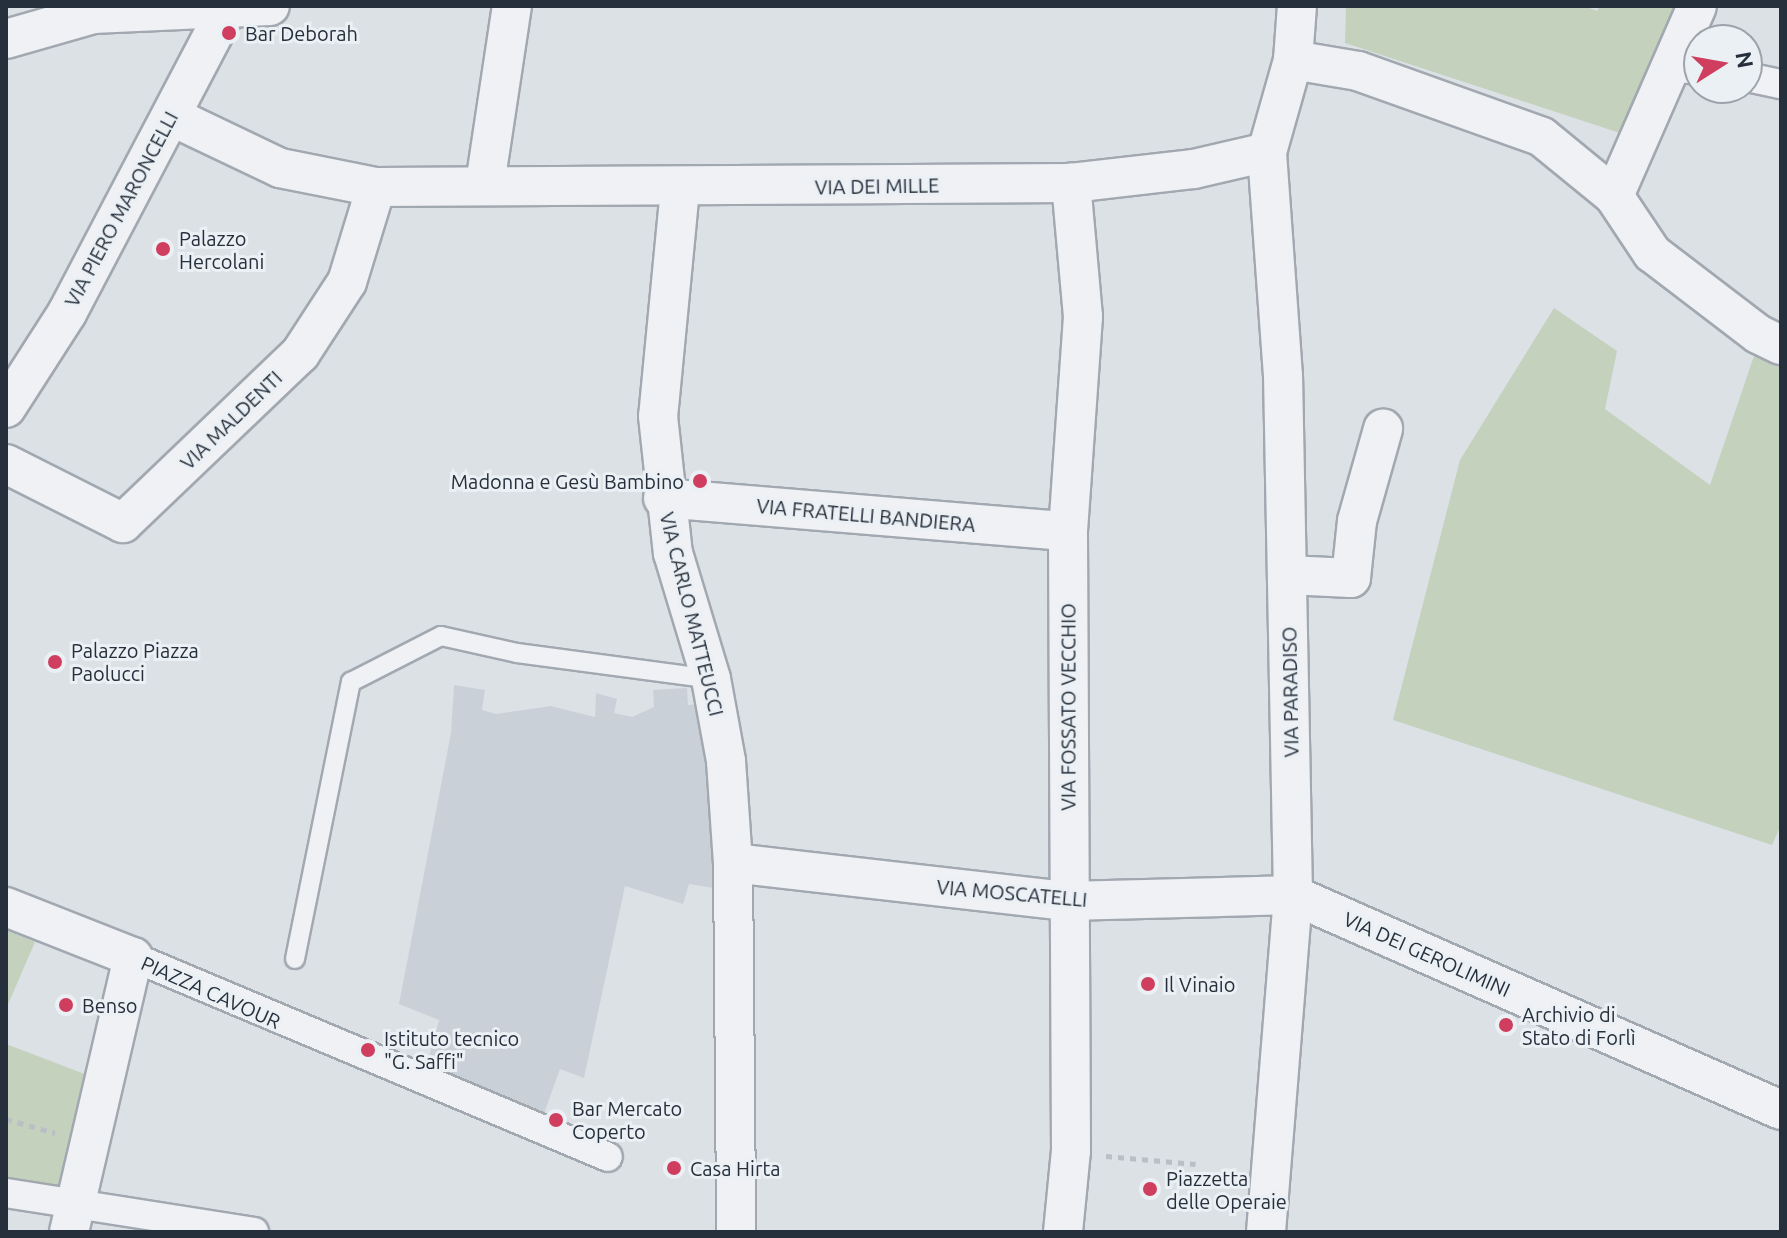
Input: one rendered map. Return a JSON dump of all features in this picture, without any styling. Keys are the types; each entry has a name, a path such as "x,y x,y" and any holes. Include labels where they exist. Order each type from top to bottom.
{"street":[{"path":"6,39 93,14 270,6"},
{"path":"485,184 512,6"},
{"name":"VIA PARADISO","path":"1266,1232 1293,895 1283,376 1267,152 1293,60 1297,6"},
{"name":"VIA PIERO MARONCELLI","path":"6,408 67,313 228,8"},
{"path":"1293,60 1358,71 1542,137 1614,196 1652,253 1758,334 1781,345"},
{"path":"1614,196 1683,72"},
{"name":"VIA DEI MILLE","path":"171,116 280,168 376,187 485,184 680,189 1071,183 1194,169 1267,152"},
{"name":"VIA FOSSATO VECCHIO","path":"1063,1232 1071,1151 1067,901 1068,531 1083,317 1071,183"},
{"name":"VIA MALDENTI","path":"6,464 123,523 300,354 347,282 376,187"},
{"name":"VIA CARLO MATTEUCCI","path":"680,189 658,416 663,498 673,553 711,679 726,761 733,863 736,1232"},
{"path":"1287,575 1351,578 1357,521 1383,429"},
{"name":"VIA FRATELLI BANDIERA","path":"663,498 1068,531"},
{"name":"VIA MOSCATELLI","path":"733,863 1067,901 1293,895"},
{"name":"VIA DEI GEROLIMINI","path":"1293,895 1781,1110"},
{"path":"6,907 133,957"},
{"name":"PIAZZA CAVOUR","path":"71,1220 133,957 608,1157"},
{"path":"6,1193 71,1220 254,1232"}],"lane":[{"path":"295,959 351,682 441,636 517,653 711,679"}],"path":[{"path":"6,1119 88,1143"},
{"path":"1106,1156 1196,1164"}],"shaded area":[{"path":"454,685 485,690 482,710 496,714 551,706 595,717 596,693 617,699 614,713 632,717 654,707 653,690 687,688 688,705 705,703 720,889 689,884 683,904 625,886 584,1078 560,1069 542,1119 426,1068 439,1020 399,1004 451,733"}],"green space":[{"path":"1346,6 1584,6 1597,11 1600,6 1684,6 1626,135 1345,43"},
{"path":"1554,308 1617,351 1605,409 1710,485 1754,356 1781,362 1781,825 1772,845 1393,720 1460,460"},
{"path":"6,930 35,942 6,1009"},
{"path":"6,1044 90,1076 64,1193 6,1179"}],"place":[{"name":"Bar Deborah","path":"229,33"},
{"name":"Palazzo Hercolani","path":"163,249"},
{"name":"Madonna e Gesù Bambino","path":"700,481"},
{"name":"Palazzo Piazza Paolucci","path":"55,662"},
{"name":"Il Vinaio","path":"1148,984"},
{"name":"Benso","path":"66,1005"},
{"name":"Archivio di Stato di Forlì","path":"1506,1025"},
{"name":"Istituto tecnico \"G. Saffi\"","path":"368,1050"},
{"name":"Bar Mercato Coperto","path":"556,1120"},
{"name":"Casa Hirta","path":"674,1168"},
{"name":"Piazzetta delle Operaie","path":"1150,1189"}]}
